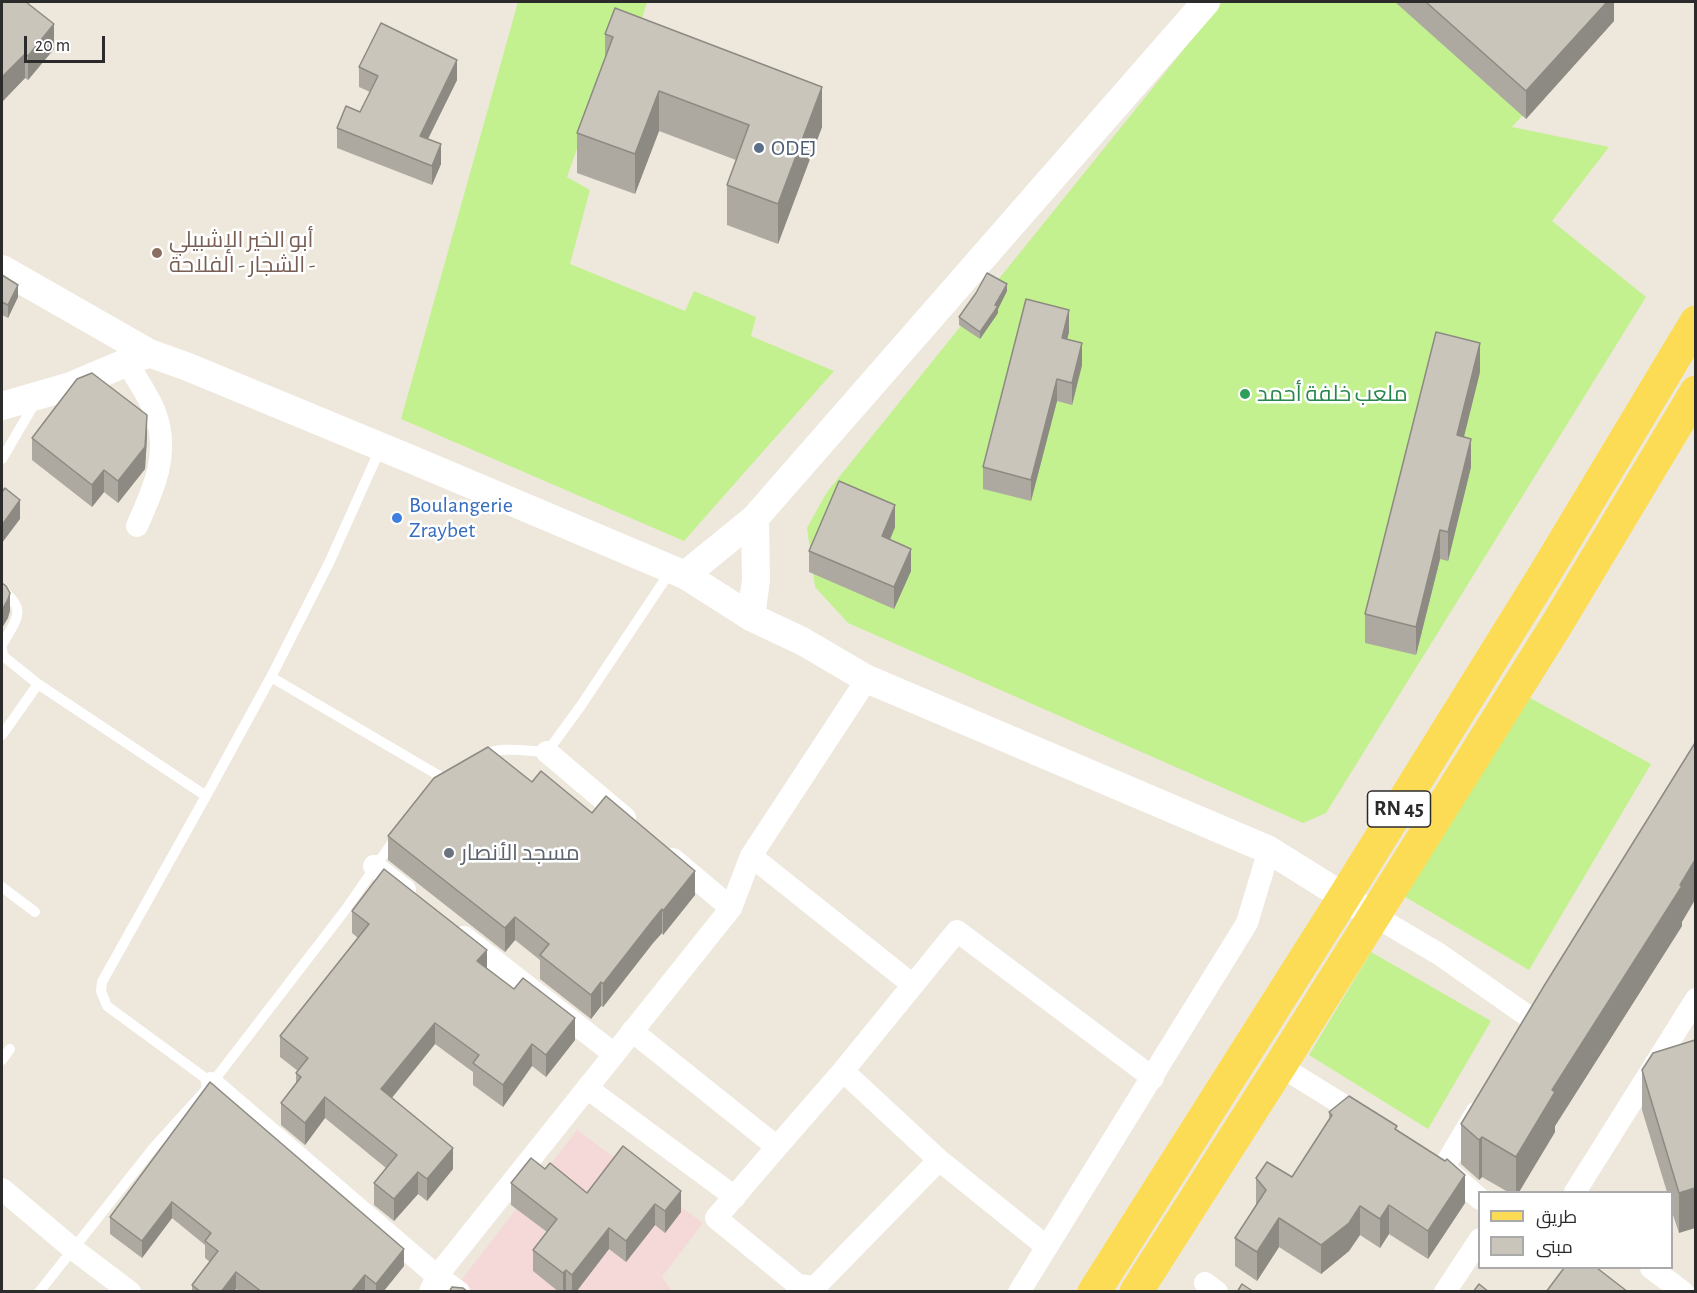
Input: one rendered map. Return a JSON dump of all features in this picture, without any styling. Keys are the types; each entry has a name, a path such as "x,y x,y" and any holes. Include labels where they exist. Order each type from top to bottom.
{"main road":[{"name":"RN 45","path":"1094,1292 1344,897 1550,565 1695,321"},
{"name":"RN 45","path":"1136,1292 1557,624 1695,392"}],"street":[{"path":"679,572 755,518 1206,2"},
{"path":"2,269 138,358 188,367 679,572 751,617 802,641 867,679 1269,850 1439,954 1532,1019"},
{"path":"2,406 71,386 138,358"},
{"path":"137,526 154,486 161,462 162,437 138,358"},
{"path":"751,617 756,580 755,518"},
{"path":"433,1284 732,908 751,856 867,679"},
{"path":"547,752 643,834"},
{"path":"661,849 732,908"},
{"path":"1019,1292 1247,923 1269,850"},
{"path":"751,856 913,985"},
{"path":"374,866 420,903"},
{"path":"448,924 614,1054"},
{"path":"939,1160 815,1287 798,1285 716,1218 843,1071 957,931 1153,1078"},
{"path":"1520,1039 1544,999"},
{"path":"1576,1191 1695,999"},
{"path":"632,1031 777,1147"},
{"path":"1280,1066 1386,1132"},
{"path":"843,1071 939,1160 1047,1247"},
{"path":"212,1083 433,1284 459,1292"},
{"path":"587,1088 735,1197"},
{"path":"1444,1167 1485,1098"},
{"path":"1425,1156 1444,1167 1478,1198"},
{"path":"2,1189 73,1249 130,1292"},
{"path":"1445,1292 1478,1241"},
{"path":"1652,1269 1683,1292"}],"lane":[{"path":"2,459 40,396"},
{"path":"212,1083 107,1006 101,991 102,982 271,677 329,563 382,447"},
{"path":"474,759 489,752 504,750 547,752 679,572"},
{"path":"2,591 17,607 17,616 2,647 3,656 38,684 206,796"},
{"path":"271,677 440,781 455,770"},
{"path":"2,735 38,684"},
{"path":"39,1292 154,1147 212,1083 346,909 402,829"},
{"path":"2,887 35,912"},
{"path":"2,1060 10,1049"}],"shaded area":[{"path":"577,1130 703,1223 662,1277 672,1291 471,1292 459,1283"}],"green space":[{"path":"518,2 647,2 633,48 614,44 567,177 590,190 570,264 685,311 694,291 756,317 751,336 834,371 684,541 401,419"},
{"name":"ملعب خلفة أحمد","path":"1222,2 1568,2 1598,34 1512,127 1609,147 1552,221 1646,297 1326,813 1303,823 848,623 815,587 807,528 827,492"},
{"path":"1530,698 1651,764 1529,970 1402,895"},
{"path":"1371,952 1491,1021 1428,1129 1309,1055"}],"building":[{"path":"2,2 26,2 54,24 28,56 25,54 2,77"},
{"path":"1426,2 1607,2 1526,91"},
{"path":"615,8 822,87 778,204 727,185 749,125 659,91 635,154 577,133 613,37 605,34"},
{"path":"381,23 457,60 420,136 441,144 432,166 337,128 346,106 360,112 378,76 359,67"},
{"path":"987,273 1007,284 995,305 998,306 980,332 959,317"},
{"path":"2,275 18,285 8,305 2,302"},
{"path":"1026,299 1069,310 1062,338 1082,343 1072,383 1057,379 1031,480 983,467"},
{"path":"1436,332 1480,343 1457,435 1471,439 1448,532 1440,530 1416,627 1365,614"},
{"path":"92,373 147,415 145,447 118,481 104,470 92,485 32,438 77,379"},
{"path":"839,481 895,505 882,536 911,549 894,587 809,551"},
{"path":"5,488 20,500 2,525 2,492"},
{"path":"2,583 10,593 2,610"},
{"path":"1695,743 1695,860 1680,885 1682,886 1552,1090 1555,1092 1516,1157 1482,1137 1479,1140 1461,1124"},
{"path":"488,747 532,782 541,771 592,813 606,796 695,871 603,984 601,982 591,995 540,955 549,944 515,917 505,928 388,836 434,778"},
{"path":"384,869 487,950 477,961 514,989 523,978 575,1018 546,1055 532,1044 503,1085 473,1063 479,1055 435,1023 381,1089 453,1148 427,1179 418,1172 394,1199 374,1183 397,1155 325,1097 305,1123 281,1103 301,1077 296,1073 308,1058 280,1036 369,924 352,911"},
{"path":"1695,1040 1695,1188 1679,1193 1642,1070 1653,1053"},
{"path":"210,1082 404,1249 376,1284 365,1275 351,1292 262,1292 236,1272 221,1292 201,1292 192,1285 218,1251 205,1241 211,1233 172,1202 142,1241 110,1217"},
{"path":"1349,1096 1397,1126 1395,1129 1445,1161 1447,1159 1465,1175 1428,1231 1389,1205 1380,1219 1360,1206 1349,1223 1321,1245 1279,1218 1257,1252 1235,1238 1266,1190 1256,1178 1267,1162 1292,1177 1332,1115 1329,1112"},
{"path":"623,1146 681,1191 665,1211 655,1204 626,1241 609,1228 572,1275 566,1270 563,1273 533,1250 557,1219 511,1183 531,1158 545,1169 550,1163 587,1193"},
{"path":"1563,1269 1598,1269 1628,1292 1546,1292"},
{"path":"1242,1284 1254,1292 1237,1292"},
{"path":"1479,1284 1489,1292 1473,1292"},
{"path":"452,1287 463,1288 468,1292 449,1292"}],"place":[{"name":"ODEJ","path":"759,148"},
{"name":"أبو الخير الإشبيلي الشجار - الفلاحة -","path":"157,253"},
{"name":"ملعب خلفة أحمد","path":"1245,394"},
{"name":"Boulangerie Zraybet","path":"397,518"},
{"name":"مسجد الأنصار","path":"449,853"}]}
